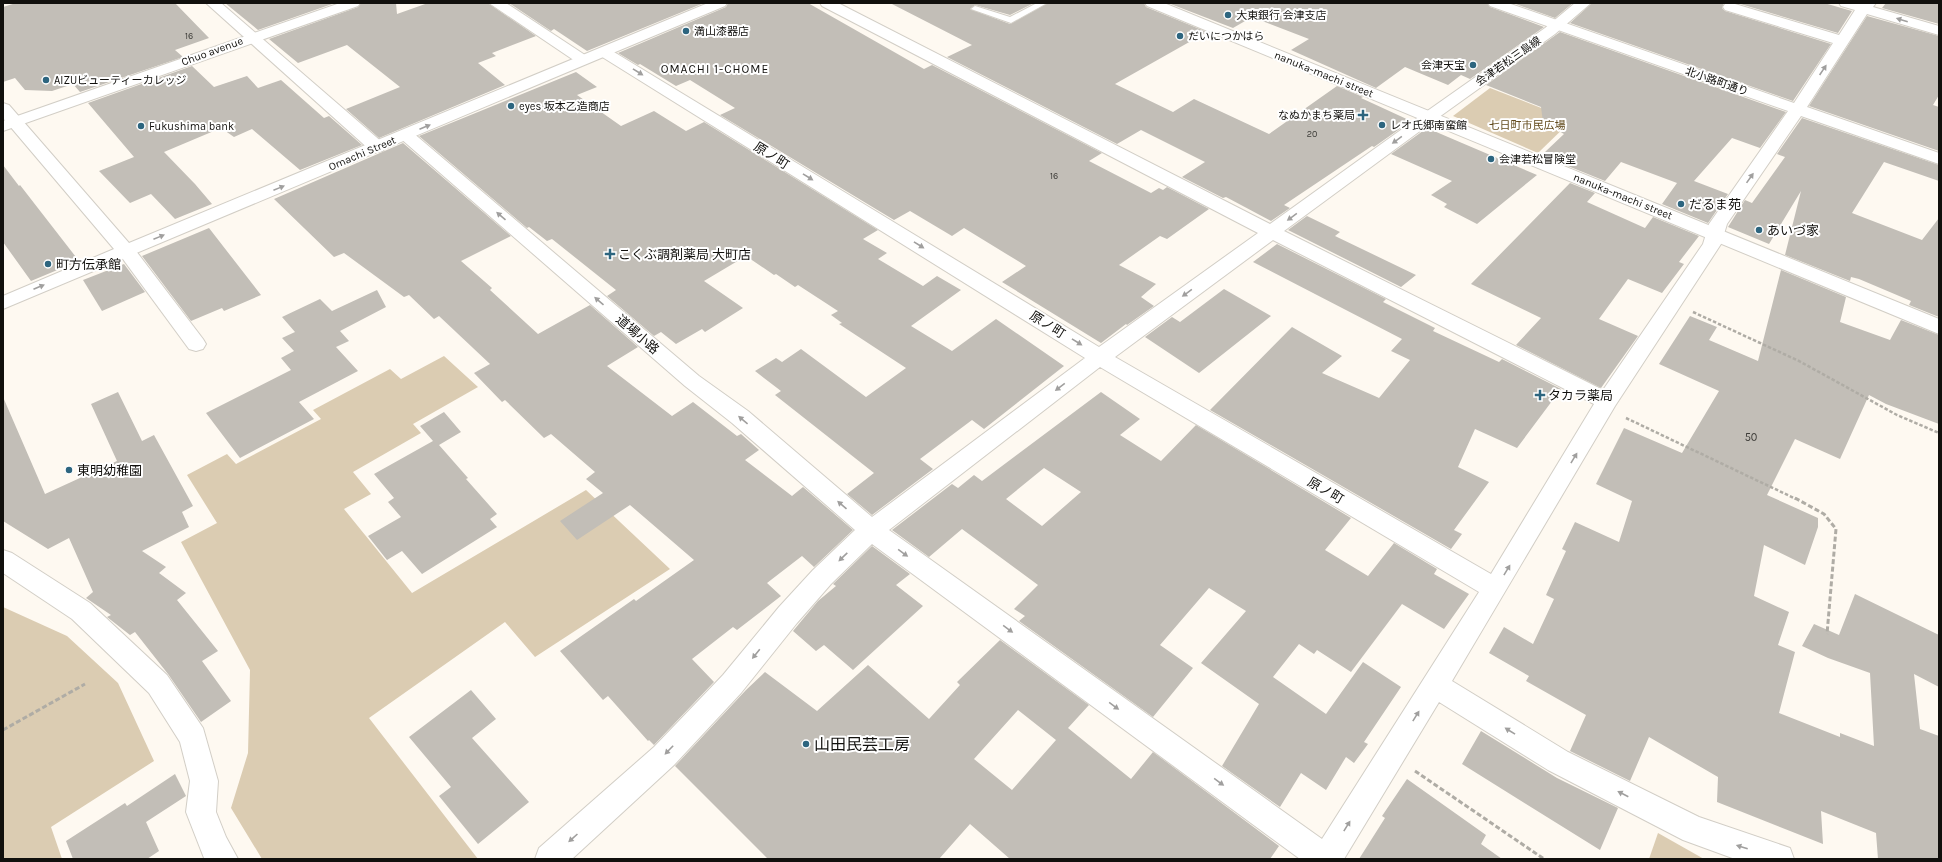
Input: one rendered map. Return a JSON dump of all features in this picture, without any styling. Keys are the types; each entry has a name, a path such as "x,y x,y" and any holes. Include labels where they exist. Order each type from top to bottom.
{"main road":[{"path":"213,3 377,147"},
{"name":"Chuo avenue","path":"9,124 252,37 353,3"},
{"path":"496,3 583,60"},
{"name":"Omachi Street","path":"3,303 126,250 406,135 720,3"},
{"path":"827,3 1605,404"},
{"name":"nanuka-machi street","path":"1152,3 1939,327"},
{"name":"北小路町通り","path":"1495,3 1939,159"},
{"name":"会津若松三島線","path":"550,859 664,756 732,684 788,615 872,530 1100,357 1429,117 1550,31 1584,3"},
{"path":"1846,3 1867,6 1939,31"},
{"path":"1326,859 1495,589 1605,404 1712,244 1719,222 1798,110 1842,41 1867,6"},
{"path":"1730,7 1842,41"},
{"name":"原ノ町","path":"604,52 1100,357 1495,589"},
{"path":"3,108 9,124 126,250 196,344"},
{"name":"道場小路","path":"406,135 692,381 740,417 872,530 1326,859"},
{"path":"3,560 81,611 158,684 193,737 204,781 200,812 215,847 223,859"},
{"path":"1435,685 1558,761 1693,830 1779,859"}],"lane":[{"path":"975,9 1011,20 1043,3"}],"path":[{"path":"1672,303 1799,361 1897,415 1939,433"},
{"path":"1605,404 1771,486 1824,514 1836,529 1827,634"},
{"path":"3,730 85,684"},
{"path":"1392,754 1544,859"}],"green space":[{"name":"七日町市民広場","path":"1490,88 1572,120 1538,153 1453,116"},
{"path":"444,356 478,387 413,424 421,433 353,472 371,494 344,509 412,593 586,490 670,569 535,657 505,622 369,718 478,859 262,859 231,808 248,753 250,670 181,542 217,523 187,475 227,454 236,464 321,419 313,410 390,369 401,379"},
{"path":"3,607 67,636 118,683 154,761 51,827 62,859 3,859"},
{"path":"1658,833 1704,859 1649,859"}],"building":[{"path":"16,3 175,3 209,38 175,50 183,57 80,92 73,84 52,91 25,90 15,78 3,82 3,7"},
{"path":"225,3 335,3 258,30"},
{"path":"361,3 396,3 397,14 428,3 488,3 536,36 492,53 496,56 478,63 505,85 379,138 346,109 400,87 347,45 298,63 269,39 358,7"},
{"path":"509,3 704,3 587,51 554,29 551,31"},
{"path":"728,3 808,3 924,69 932,65 1102,153 1089,161 1151,193 1159,188 1163,190 1167,187 1209,209 1167,239 1160,236 1119,265 1156,284 1141,297 1154,306 1127,325 1126,324 1101,343 1002,282 1026,266 964,228 952,236 910,211 894,220 720,115 735,108 690,80 676,86 640,64 638,65 618,53 726,7"},
{"path":"890,3 1034,3 1010,15 975,5 970,9 1010,24 1048,3 1144,3 1146,7 1207,32 1115,84 1173,112 1194,99 1269,134 1337,86 1411,121 1374,147 1372,146 1284,205 1290,208 1271,221 1226,197 1223,198 1182,177 1205,162 1141,130 1117,144 947,57 972,45"},
{"path":"1168,3 1487,3 1490,7 1544,27 1470,79 1461,75 1448,85 1405,67 1376,88 1291,50 1309,39 1252,17 1233,28"},
{"path":"1513,3 1573,3 1555,18"},
{"path":"1592,3 1724,3 1722,8 1725,11 1831,44 1793,101 1570,23"},
{"path":"1737,3 1824,3 1852,11 1838,33"},
{"path":"1886,3 1939,3 1939,24 1882,8"},
{"path":"1867,16 1939,36 1939,95 1933,105 1939,107 1939,151 1809,106"},
{"path":"1560,32 1786,112 1760,148 1732,138 1694,181 1728,194 1708,223 1662,204 1677,183 1621,162 1605,181 1553,160 1545,152 1564,134 1543,122 1541,107 1486,85"},
{"path":"192,66 214,87 247,76 258,88 281,80 324,118 329,116 362,145 300,170 252,129 234,137 221,128 164,152 212,204 175,219 151,194 130,203 99,171 134,157 88,103"},
{"path":"576,72 597,87 577,95 621,126 654,111 686,131 704,122 878,230 863,239 887,253 878,259 923,286 937,276 961,290 911,326 952,351 996,319 1064,366 984,429 972,420 920,459 933,469 872,515 847,494 874,473 775,395 781,391 755,371 776,358 782,362 801,349 866,397 906,368 839,324 842,323 831,315 838,311 798,285 795,287 776,274 774,275 746,256 704,281 743,308 705,332 702,329 676,344 661,332 654,336 607,296 616,290 552,239 547,241 529,227 527,228 419,136"},
{"path":"1802,118 1939,165 1939,181 1884,162 1852,213 1922,240 1939,218 1939,317 1909,305 1911,301 1859,279 1851,277 1850,281 1785,255 1801,191 1769,244 1728,227 1745,200 1752,203 1785,157 1777,154"},
{"path":"1427,128 1537,175 1477,224 1444,207 1447,204 1431,195 1452,181 1391,154"},
{"path":"403,143 511,236 461,261 492,288 490,290 538,334 590,305 638,347 607,366 672,416 693,402 737,436 741,434 759,450 745,460 792,496 803,487 853,530 814,567 802,556 767,583 781,596 737,630 733,627 692,659 714,682 654,745 649,740 648,741 608,696 603,700 560,651 634,599 636,601 694,560 630,505 577,540 560,521 603,493 586,479 595,472 551,434 544,438 505,400 502,402 474,373 490,364 439,316 434,319 409,295 404,297 344,253 334,257 274,199"},
{"path":"3,165 79,261 31,281 3,242"},
{"path":"1570,183 1595,193 1587,202 1645,228 1653,217 1699,236 1679,262 1684,264 1662,293 1628,279 1599,319 1638,336 1601,388 1516,345 1541,318 1471,284"},
{"path":"1307,216 1340,232 1335,236 1416,275 1401,287 1288,230"},
{"path":"209,228 261,295 224,311 222,308 191,321 142,256"},
{"path":"1277,244 1386,299 1383,302 1435,328 1433,331 1499,362 1502,359 1561,389 1517,448 1475,429 1458,467 1489,482 1454,530 1462,534 1451,549 1210,410 1292,327 1342,356 1322,373 1379,398 1410,360 1391,351 1402,339 1253,262"},
{"path":"124,264 145,292 102,311 83,280"},
{"path":"1781,270 1846,297 1840,322 1890,340 1901,320 1939,335 1939,424 1886,404 1869,395 1840,459 1795,439 1767,495 1818,518 1818,527 1805,565 1764,545 1754,596 1789,612 1778,645 1795,652 1779,713 1840,737 1840,733 1874,746 1870,673 1828,658 1802,646 1814,624 1839,635 1855,594 1939,635 1939,687 1914,674 1920,729 1939,736 1939,859 1878,859 1876,833 1821,811 1823,844 1717,802 1718,777 1649,737 1630,781 1570,751 1586,715 1526,681 1529,676 1489,653 1504,627 1533,644 1554,599 1546,595 1566,551 1562,549 1575,522 1619,542 1632,501 1596,484 1624,428 1682,453 1719,391 1659,364 1690,316 1717,327 1709,340 1758,361"},
{"path":"1224,289 1271,316 1199,373 1145,337 1172,317 1180,322"},
{"path":"377,290 386,307 340,331 349,341 336,347 358,371 299,402 314,419 240,458 206,413 291,370 281,358 294,351 282,338 295,332 282,317 320,299 332,311"},
{"path":"118,392 142,441 154,435 193,506 182,512 189,527 142,551 166,567 159,573 186,593 177,600 218,651 202,661 231,701 201,722 168,674 135,632 130,635 107,617 111,615 86,598 93,592 69,538 48,549 3,521 3,397 45,494 117,461 91,404"},
{"path":"1101,392 1140,419 1120,435 1161,461 1196,425 1351,518 1325,550 1368,576 1394,543 1437,569 1434,574 1469,594 1444,629 1402,604 1351,672 1317,650 1314,654 1299,644 1273,677 1326,714 1363,662 1401,687 1364,742 1368,744 1354,763 1346,757 1326,790 1301,773 1280,807 1222,766 1259,704 1201,663 1246,611 1209,588 1160,645 1193,668 1153,717 1019,621 1025,616 1014,609 1038,585 962,529 929,557 892,530 952,484 958,488 974,475 982,481","holes":["1044,468 1081,492 1042,526 1006,499"]},
{"path":"444,412 461,432 439,445 468,478 466,479 497,514 490,519 497,527 422,574 402,551 387,560 368,536 401,517 388,502 394,498 374,474 433,441 420,426"},
{"path":"872,546 910,574 896,585 923,606 853,670 824,645 816,651 793,631 818,601 836,586 833,584"},
{"path":"1000,640 1089,705 1068,728 1131,779 1153,752 1279,846 1270,859 1010,859 970,824 939,859 768,859 675,766 746,690 765,672 817,711 868,665 929,719 960,685 957,682","holes":["1018,710 1056,740 1012,790 974,759"]},
{"path":"471,690 496,719 472,738 529,802 478,844 439,796 451,787 409,737"},
{"path":"1481,731 1557,778 1618,808 1600,850 1462,764"},
{"path":"175,774 186,796 146,822 159,851 147,859 73,859 66,841 125,803 127,806"},
{"path":"1407,779 1486,835 1481,844 1502,859 1359,859 1385,818 1382,816"}],"place":[{"name":"大東銀行 会津支店","path":"1228,15"},
{"name":"満山漆器店","path":"686,31"},
{"name":"だいにつかはら","path":"1180,36"},
{"name":"会津天宝","path":"1473,65"},
{"name":"AIZUビューティーカレッジ","path":"46,80"},
{"name":"eyes 坂本乙造商店","path":"511,106"},
{"name":"なぬかまち薬局","path":"1363,115"},
{"name":"レオ氏郷南蛮館","path":"1382,125"},
{"name":"Fukushima bank","path":"141,126"},
{"name":"会津若松冒険堂","path":"1491,159"},
{"name":"だるま苑","path":"1681,204"},
{"name":"あいづ家","path":"1759,230"},
{"name":"こくぶ調剤薬局 大町店","path":"610,254"},
{"name":"町方伝承館","path":"48,264"},
{"name":"タカラ薬局","path":"1540,395"},
{"name":"東明幼稚園","path":"69,470"},
{"name":"山田民芸工房","path":"806,744"}],"district":[{"name":"OMACHI 1-CHOME","path":"715,69"}]}
